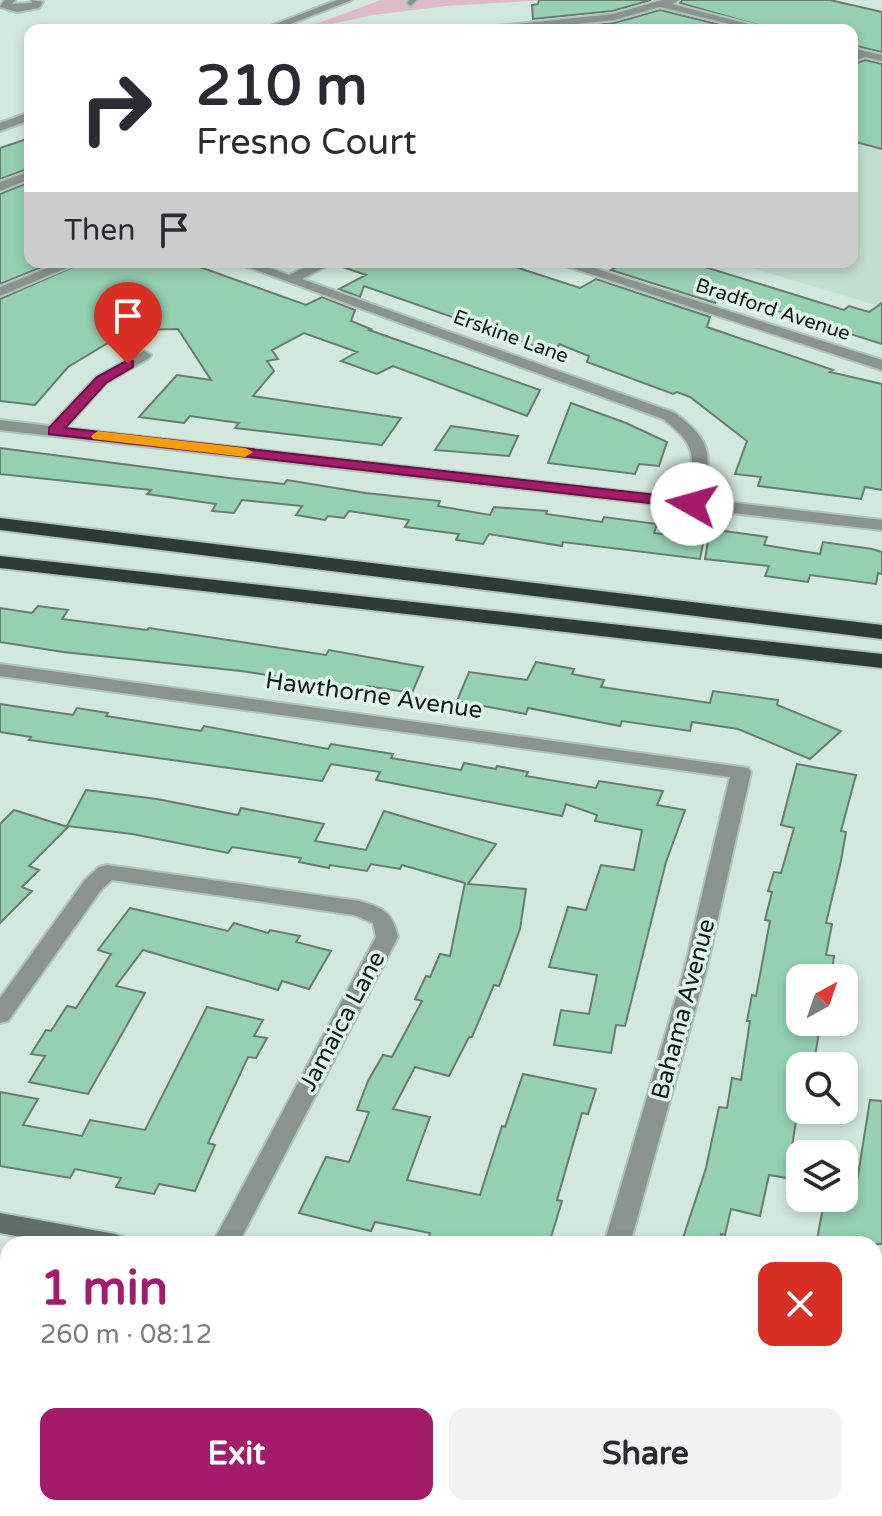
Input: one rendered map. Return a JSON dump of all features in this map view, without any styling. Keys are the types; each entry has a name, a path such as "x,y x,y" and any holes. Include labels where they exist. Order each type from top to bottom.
{"highway":[{"path":"0,524 882,632"},
{"path":"0,562 882,661"},
{"path":"512,620 882,677"}],"street":[{"path":"6,6 30,8 38,4 36,0"},
{"path":"281,24 347,0"},
{"path":"576,24 668,2 746,24"},
{"path":"858,52 882,58"},
{"path":"0,127 24,118"},
{"path":"0,187 24,177"},
{"path":"0,292 59,268"},
{"name":"Erskine Lane","path":"259,268 669,416 687,428 700,445 703,459 692,504"},
{"path":"291,279 314,268"},
{"name":"Bradford Avenue","path":"580,268 882,365"},
{"path":"54,431 101,380 144,355"},
{"path":"0,425 882,525"},
{"name":"Hawthorne Avenue","path":"0,670 741,772"},
{"name":"Bahama Avenue","path":"619,1236 695,971 741,772"},
{"name":"Jamaica Lane","path":"0,1015 93,885 107,872 359,908 374,912 383,919 387,937 229,1236"},
{"path":"0,1223 71,1236"}],"shaded area":[{"path":"381,0 548,0 446,6 316,24"},
{"path":"858,60 882,66 882,307 752,268 858,268"}],"building":[{"path":"539,0 651,0 612,11 533,19 532,5 538,4"},
{"path":"682,0 830,0 882,12 882,52 858,46 858,24 754,24 680,3"},
{"path":"660,10 717,24 605,24"},
{"path":"865,60 882,64 882,149 858,143 858,63"},
{"path":"24,140 24,170 0,179 0,148"},
{"path":"24,184 24,268 39,268 0,284 0,194"},
{"path":"70,268 203,268 306,305 322,297 355,310 351,321 369,330 540,390 527,416 393,366 377,374 341,361 357,352 304,333 272,350 278,359 267,361 274,371 253,396 401,418 382,445 235,428 239,423 190,416 184,423 139,417 177,375 211,380 178,329 138,330 137,333 123,334 68,367 35,405 0,401 0,299"},
{"path":"346,268 518,268 580,288 596,279 710,317 707,327 833,370 830,372 882,384 882,490 865,487 861,499 758,486 761,477 735,474 747,441 690,397 677,392 673,394 587,362 589,356 559,344 555,353 364,286 360,297 339,289 366,275"},
{"path":"708,268 844,310 849,306 869,312 882,303 882,344 718,292 715,303 611,270"},
{"path":"571,403 667,442 659,466 639,464 635,474 548,463"},
{"path":"451,426 518,436 509,456 435,450"},
{"path":"0,448 229,478 284,484 287,480 440,501 438,506 490,515 494,507 547,511 546,514 602,522 604,517 657,524 654,533 704,539 700,559 563,542 562,546 489,534 483,544 456,540 459,534 405,527 409,520 349,511 344,518 328,516 325,520 296,515 302,506 242,500 234,513 212,511 216,504 147,494 151,490 0,474"},
{"path":"710,529 767,537 764,545 820,554 823,542 872,549 882,552 882,574 878,573 876,584 810,575 808,582 765,576 769,566 705,559"},
{"path":"38,606 68,610 62,619 149,628 326,655 329,650 423,667 412,693 367,686 364,690 279,680 280,677 241,671 63,652 0,642 0,608 32,613"},
{"path":"536,662 574,669 572,674 604,680 601,687 710,703 713,691 778,700 777,705 841,731 810,759 738,729 692,722 690,731 622,721 620,726 528,708 526,714 457,701 469,672 527,680"},
{"path":"0,704 73,715 77,708 108,713 106,716 201,731 204,726 328,749 331,744 393,754 391,758 461,770 464,763 496,769 497,766 528,772 526,776 596,788 599,781 663,791 657,805 685,810 666,862 625,1026 616,1025 611,1053 554,1045 561,1010 589,1014 597,975 549,967 568,907 586,910 601,865 634,870 642,830 595,821 597,815 566,804 562,816 376,780 380,772 331,764 322,781 29,740 31,737 0,732"},
{"path":"797,764 856,775 841,831 846,832 826,923 832,924 826,955 834,956 833,964 786,964 786,1036 818,1036 816,1052 786,1052 786,1124 796,1124 793,1140 786,1140 786,1178 769,1175 760,1216 731,1209 725,1235 684,1236 706,1168 719,1107 727,1108 732,1078 741,1080 750,1021 747,1021 752,995 756,996 770,921 765,920 772,892 768,891 774,872 781,873 794,828 781,825"},
{"path":"86,790 157,799 238,815 241,808 324,824 315,841 366,850 384,811 496,844 468,884 526,889 520,929 499,986 494,985 472,1037 469,1037 449,1076 415,1067 393,1109 430,1117 407,1180 480,1195 523,1074 596,1089 588,1114 582,1113 557,1200 562,1201 551,1236 429,1236 430,1233 375,1222 371,1231 299,1213 326,1157 349,1162 369,1112 357,1110 368,1081 383,1055 392,1057 422,1001 415,999 426,976 430,977 440,954 450,956 465,883 402,865 400,869 371,864 367,871 330,865 329,868 299,862 301,858 232,847 228,853 132,834 67,826"},
{"path":"14,810 68,827 29,866 39,870 22,887 32,891 0,923 0,824"},
{"path":"130,908 228,931 234,923 268,933 270,930 300,936 296,942 331,951 309,989 282,981 278,990 143,950 116,986 145,993 88,1094 29,1082 45,1056 31,1054 67,1006 76,1008 111,954 98,950"},
{"path":"207,1007 263,1020 254,1036 267,1038 256,1058 248,1057 208,1143 215,1145 195,1191 159,1184 154,1194 116,1187 121,1178 75,1169 70,1178 0,1166 0,1092 38,1099 23,1125 82,1136 90,1120 145,1130"},
{"path":"870,1100 882,1101 882,1236 818,1236 822,1212 858,1212 858,1175"}],"slow traffic":[{"path":"98,436 245,452"}],"route":[{"path":"128,364 101,380 54,431 692,504"}]}
